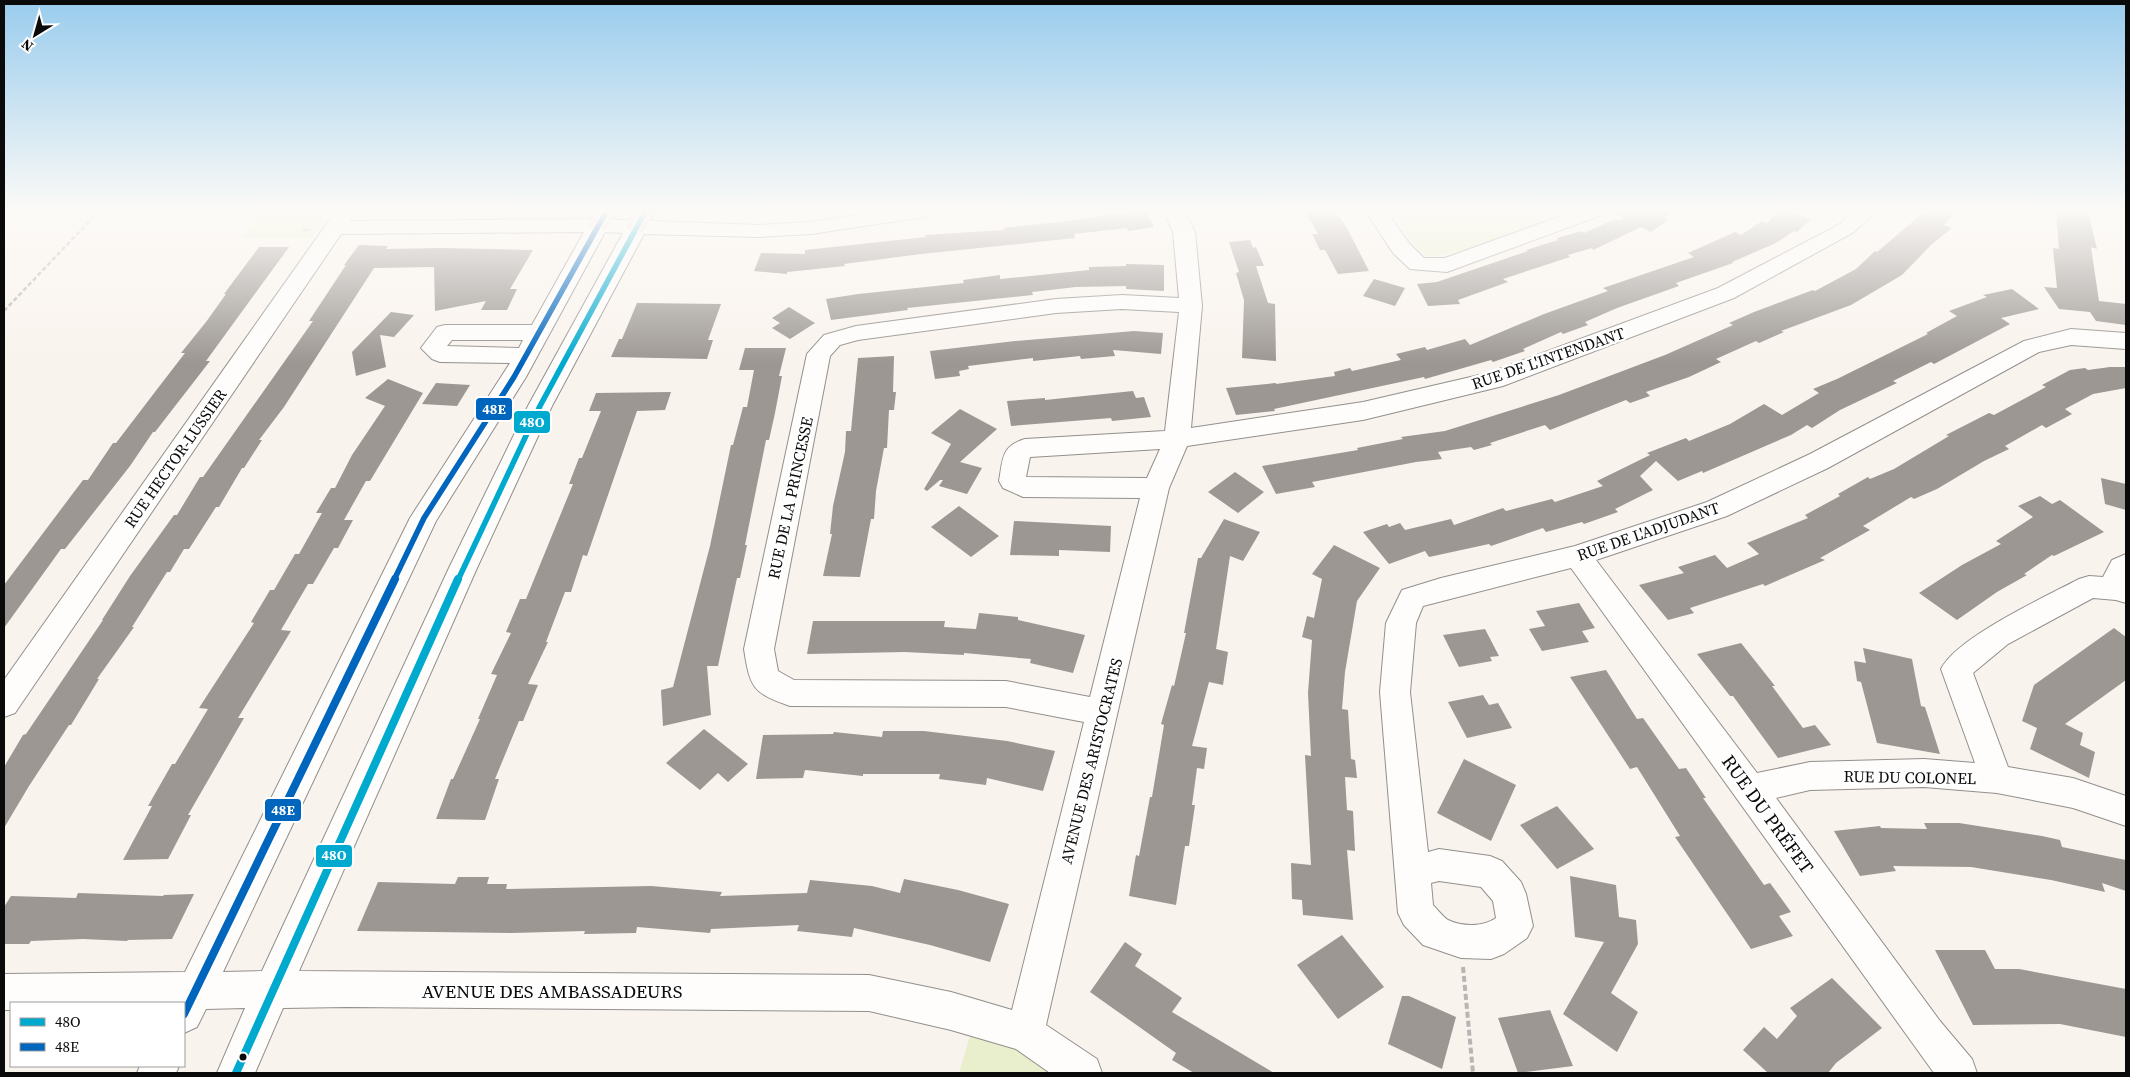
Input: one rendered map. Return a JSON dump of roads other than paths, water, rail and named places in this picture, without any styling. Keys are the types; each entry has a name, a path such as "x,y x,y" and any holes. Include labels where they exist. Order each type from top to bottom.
{"street":[{"name":"RUE HECTOR-LUSSIER","path":"4,704 311,262"},
{"path":"189,1003 424,518 532,345 580,262"},
{"path":"236,1073 464,568 540,406 618,262"},
{"name":"AVENUE DES ARISTOCRATES","path":"1025,1033 1156,488 1177,439 1191,306 1187,262"},
{"path":"1416,262 1418,264 1447,265 1454,262"},
{"name":"RUE DE L'INTENDANT","path":"1177,439 1363,411 1494,380 1726,293 1783,262"},
{"name":"RUE DE LA PRINCESSE","path":"1103,713 1006,694 790,693 764,678 759,650 819,354 832,340 856,333 1047,307 1122,302 1191,306"},
{"name":"RUE DE L'ADJUDANT","path":"1413,871 1439,865 1490,872 1509,894 1515,926 1491,942 1461,941 1436,933 1416,913 1395,692 1401,623 1412,598 1441,589 1577,556 1716,509 1818,460 2032,346 2071,337 2126,341"},
{"path":"1156,488 1023,487 1012,481 1017,453 1025,448 1177,439"},
{"name":"RUE DU PRÉFET","path":"1577,556 1750,789 1927,1034 1958,1073"},
{"path":"1997,779 1956,668 1998,636 2089,587 2125,582"},
{"name":"RUE DU COLONEL","path":"1750,789 1810,776 1924,773 1997,779 2073,793 2126,811"},
{"name":"AVENUE DES AMBASSADEURS","path":"189,1003 272,990 869,993 950,1011 1025,1033 1083,1073"},
{"name":"AVENUE DES AMBASSADEURS","path":"4,992 172,1002"}]}
